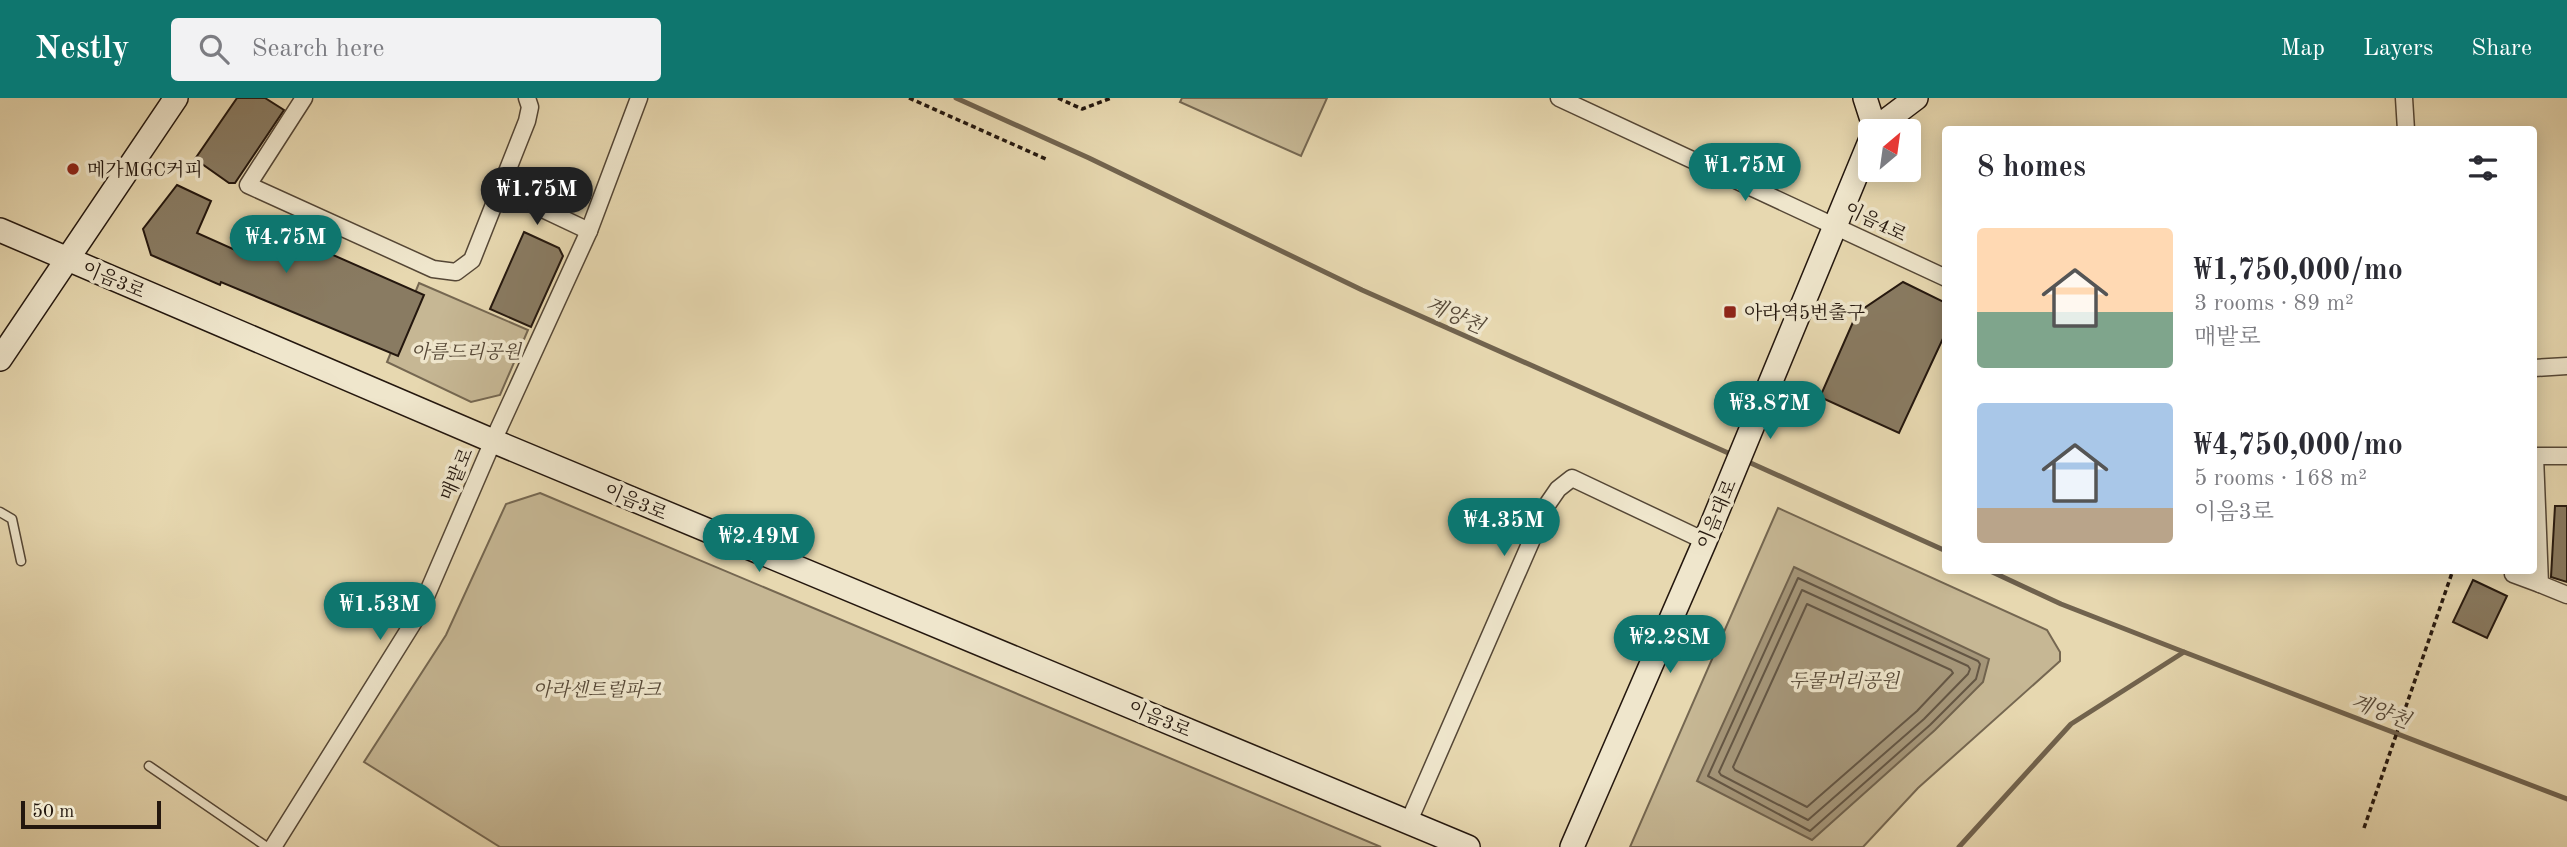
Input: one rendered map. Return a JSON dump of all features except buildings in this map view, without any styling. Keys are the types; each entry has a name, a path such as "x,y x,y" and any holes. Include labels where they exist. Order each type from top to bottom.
{"street":[{"path":"0,359 176,98"},
{"path":"304,98 248,185 433,269 456,272 472,260 527,121 530,107 527,98"},
{"name":"매밭로","path":"273,847 418,615 493,441 589,231 639,98"},
{"name":"이음4로","path":"1559,98 1942,276"},
{"path":"1865,98 1870,119"},
{"name":"이음대로","path":"1879,119 1888,98"},
{"path":"1890,119 1916,98"},
{"path":"2404,98 2406,126"},
{"name":"이음대로","path":"1572,847 1705,541 1858,169"},
{"path":"500,190 589,231"},
{"name":"이음3로","path":"0,230 493,441 1468,847"},
{"path":"2537,368 2567,366"},
{"path":"2537,456 2567,456"},
{"path":"1409,821 1547,505 1558,489 1572,478 1705,541"},
{"path":"2537,507 2540,584"},
{"path":"2514,574 2567,595"}],"lane":[{"path":"0,512 12,519 21,561"},
{"path":"149,766 267,847"}],"path":[{"path":"909,98 1046,159"},
{"path":"1058,98 1082,109 1111,98"},
{"path":"2364,828 2452,574"}],"green space":[{"path":"1182,98 1327,98 1301,156 1180,102"},
{"name":"아름드리공원","path":"419,283 528,330 500,395 471,402 387,362"},
{"name":"아라센트럴파크","path":"540,493 1381,847 500,847 364,762 446,635 506,504"},
{"name":"두물머리공원","path":"1778,508 2047,630 2060,652 2060,661 1918,788 1863,847 1630,847"}],"water":[{"path":"1794,567 1989,659 1983,682 1935,730 1812,840 1697,781"}],"waterway":[{"name":"계양천","path":"956,98 1089,158 1362,290 1735,456"},
{"name":"계양천","path":"1744,460 1942,549"},
{"name":"계양천","path":"1997,574 2061,604 2184,652"},
{"name":"계양천","path":"1959,847 2071,724 2184,652 2567,799"}],"place":[{"name":"메가MGC커피","path":"73,169"},
{"name":"아라역5번출구","path":"1730,312"}]}
